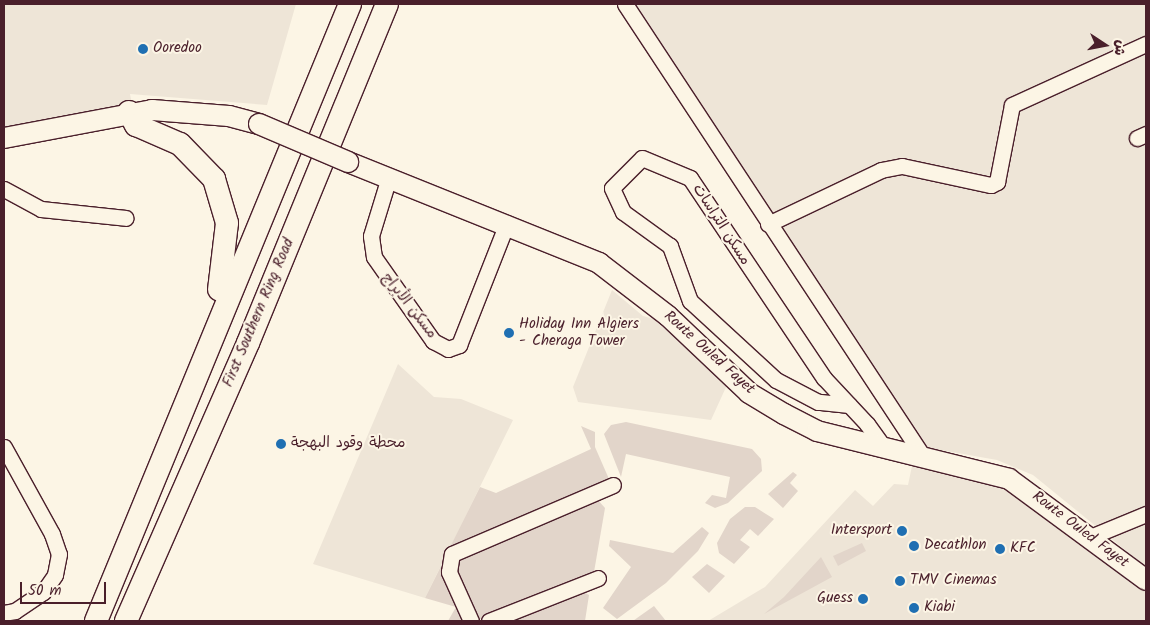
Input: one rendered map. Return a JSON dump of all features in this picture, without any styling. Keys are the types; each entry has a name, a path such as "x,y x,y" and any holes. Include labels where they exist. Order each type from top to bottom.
{"highway":[{"path":"96,621 209,342 350,4"},
{"name":"First Southern Ring Road","path":"127,620 248,343 387,4"},
{"path":"129,112 134,124 180,144 197,159 214,179 224,202 227,242 209,342"}],"main road":[{"name":"Route Ouled Fayet","path":"4,138 129,112 200,112 259,124 348,162 507,223 599,263 668,316 749,393 784,414 817,431 885,449 922,455 1009,479 1146,580"}],"street":[{"path":"625,4 768,224 922,455"},
{"path":"768,224 881,170 902,166 991,185 998,182 1012,105 1146,44"},
{"name":"مسكن التراسات","path":"849,405 818,402 776,380 690,301 670,246 623,212 612,188 642,158 690,178 824,378 849,405 885,449"},
{"name":"مسكن الأبراج","path":"389,177 371,236 374,257 433,341 448,349 459,345 507,223"},
{"path":"4,189 41,209 126,218"},
{"path":"4,447 52,534 59,554 55,575 46,588 15,611 4,613"},
{"path":"471,621 449,572 452,554 613,484"},
{"path":"1090,537 1146,514"},
{"path":"489,621 598,578"}],"shaded area":[{"name":"Ooredoo","path":"4,4 296,4 267,105 130,94 132,105 4,133"},
{"path":"626,4 1146,4 1146,567 1033,475 997,460 907,444 684,108"},
{"path":"612,290 643,316 654,319 727,385 711,420 578,402 573,387"},
{"path":"398,364 434,397 461,399 513,420 425,598 313,564"},
{"path":"626,422 752,449 761,459 762,471 728,503 715,508 705,503 712,495 726,498 730,477 626,454 621,477 604,434 611,425"},
{"path":"581,426 595,432 595,447 609,479 450,547 480,487 496,493 591,449"},
{"path":"912,466 972,474 1013,490 1146,593 1146,621 708,621 765,587 855,490 873,506 894,484 908,485"},
{"path":"793,472 797,475 790,483 798,491 783,508 768,494"},
{"path":"597,499 605,508 594,572 476,621 453,565 455,558"},
{"path":"745,507 755,507 774,519 758,536 750,529 740,540 750,547 734,564 719,553 717,543 730,519"},
{"path":"702,527 709,533 698,551 666,583 617,619 603,608 631,567 609,546 610,540 673,553"},
{"path":"862,543 866,551 838,566 833,556"},
{"path":"821,557 832,577 764,614 784,597"},
{"path":"707,564 725,576 709,593 692,577"},
{"path":"441,566 465,621 448,621 456,607 425,598"},
{"path":"581,591 589,595 585,621 507,621"},
{"path":"654,606 666,621 633,621 637,618"}],"place":[{"name":"Ooredoo","path":"143,49"},
{"name":"Holiday Inn Algiers - Cheraga Tower","path":"509,333"},
{"name":"محطة وقود البهجة","path":"281,444"},
{"name":"Intersport","path":"902,531"},
{"name":"Decathlon","path":"914,546"},
{"name":"KFC","path":"1000,549"},
{"name":"TMV Cinemas","path":"900,581"},
{"name":"Guess","path":"863,599"},
{"name":"Kiabi","path":"914,608"}]}
